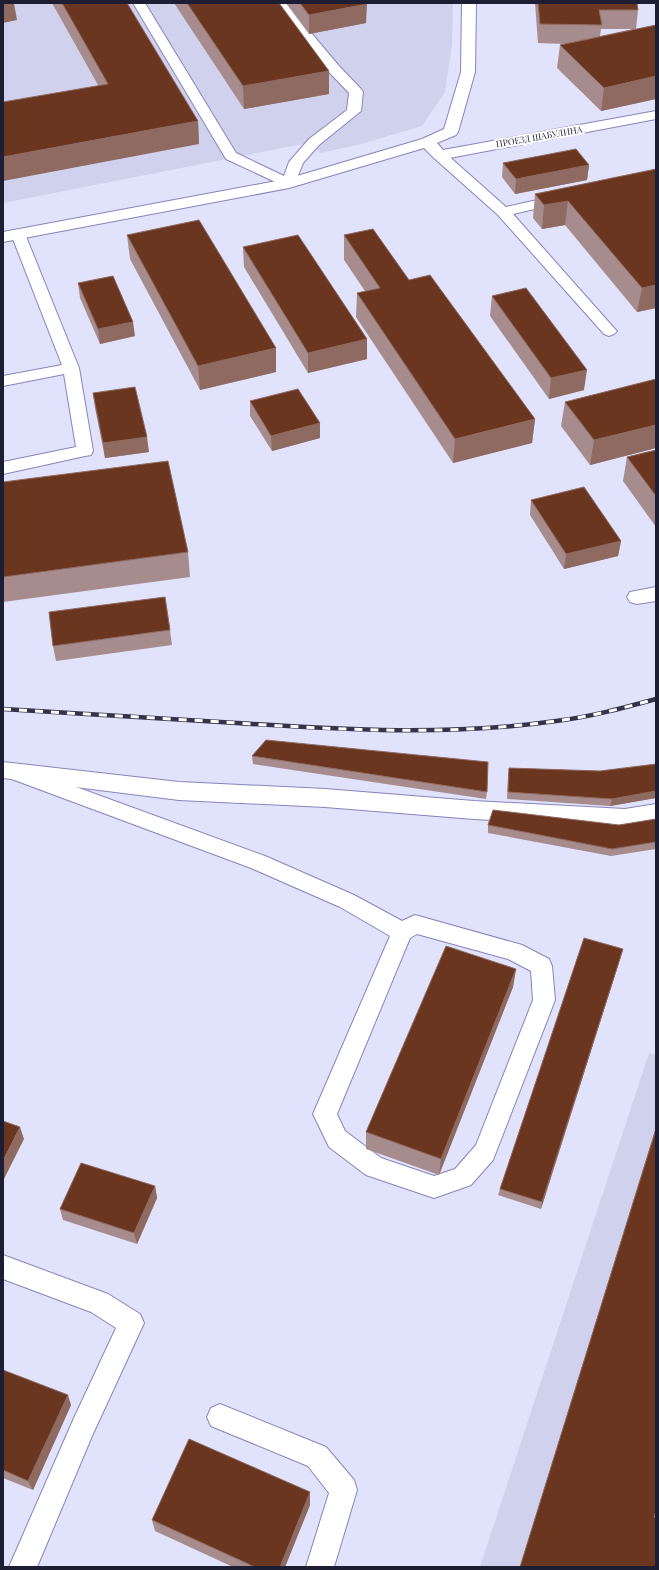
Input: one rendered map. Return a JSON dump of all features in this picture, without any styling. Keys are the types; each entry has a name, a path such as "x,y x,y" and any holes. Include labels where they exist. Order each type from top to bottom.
{"street":[{"path":"11,235 289,183 427,142 450,132 468,72 469,3"},
{"name":"ПРОЕЗД ШАБУЛИНА","path":"438,154 656,115"},
{"path":"427,142 438,154"},
{"path":"7,771 179,791 325,798 466,809 624,818 656,813"}],"lane":[{"path":"140,3 231,156 289,183 296,162 314,142 354,111 356,92 334,69 279,3"},
{"path":"438,154 502,212 609,331"},
{"path":"502,212 572,196"},
{"path":"3,468 85,451 70,368 11,235"},
{"path":"3,381 70,368"},
{"path":"7,771 258,862 347,901 402,932"},
{"path":"415,924 514,951 541,966 544,1000 485,1152 463,1177 434,1187 374,1167 337,1139 325,1114 402,932 415,924"},
{"path":"3,1267 99,1303 131,1323 83,1427 24,1567"},
{"path":"220,1417 317,1456 344,1490 320,1567"}],"shaded area":[{"path":"3,3 453,3 452,44 445,92 422,126 361,144 320,153 313,142 3,203"},
{"path":"649,1053 656,1055 656,1567 480,1567"}],"building":[{"path":"62,3 127,3 198,121 3,157 3,102 108,84"},
{"path":"187,3 279,3 329,71 243,86"},
{"path":"300,3 366,3 367,4 309,15"},
{"path":"538,3 637,3 638,10 599,10 602,25 540,24"},
{"path":"656,25 656,76 604,88 560,45"},
{"path":"576,149 589,165 516,179 503,163"},
{"path":"656,169 656,285 642,288 568,201 544,205 535,194"},
{"path":"199,220 276,348 198,366 127,235"},
{"path":"373,229 409,280 430,275 535,419 455,439 357,293 380,288 344,235"},
{"path":"298,235 367,339 308,353 243,247"},
{"path":"113,276 133,322 98,329 78,283"},
{"path":"526,288 587,370 551,378 492,296"},
{"path":"656,379 656,425 594,440 565,402"},
{"path":"135,387 147,437 103,443 93,393"},
{"path":"298,389 320,423 271,436 250,401"},
{"path":"656,450 656,496 627,457"},
{"path":"168,461 188,552 3,577 3,482"},
{"path":"584,487 621,541 566,554 531,500"},
{"path":"165,597 170,630 53,646 49,612"},
{"path":"266,740 488,762 487,792 252,756"},
{"path":"656,764 656,791 612,799 508,792 509,768 600,771"},
{"path":"493,810 619,825 656,819 656,842 612,849 488,825"},
{"path":"584,938 623,949 542,1202 500,1189"},
{"path":"446,946 516,969 441,1159 366,1132"},
{"path":"3,1121 20,1127 3,1161"},
{"path":"656,1129 656,1511 654,1517 656,1518 656,1567 520,1567"},
{"path":"81,1163 155,1186 134,1233 60,1209"},
{"path":"3,1370 68,1395 28,1481 3,1470"},
{"path":"189,1439 310,1492 280,1567 255,1567 152,1520"}],"railway":[{"path":"3,709 317,728 436,730 516,726 569,719 606,712 656,699"}]}
